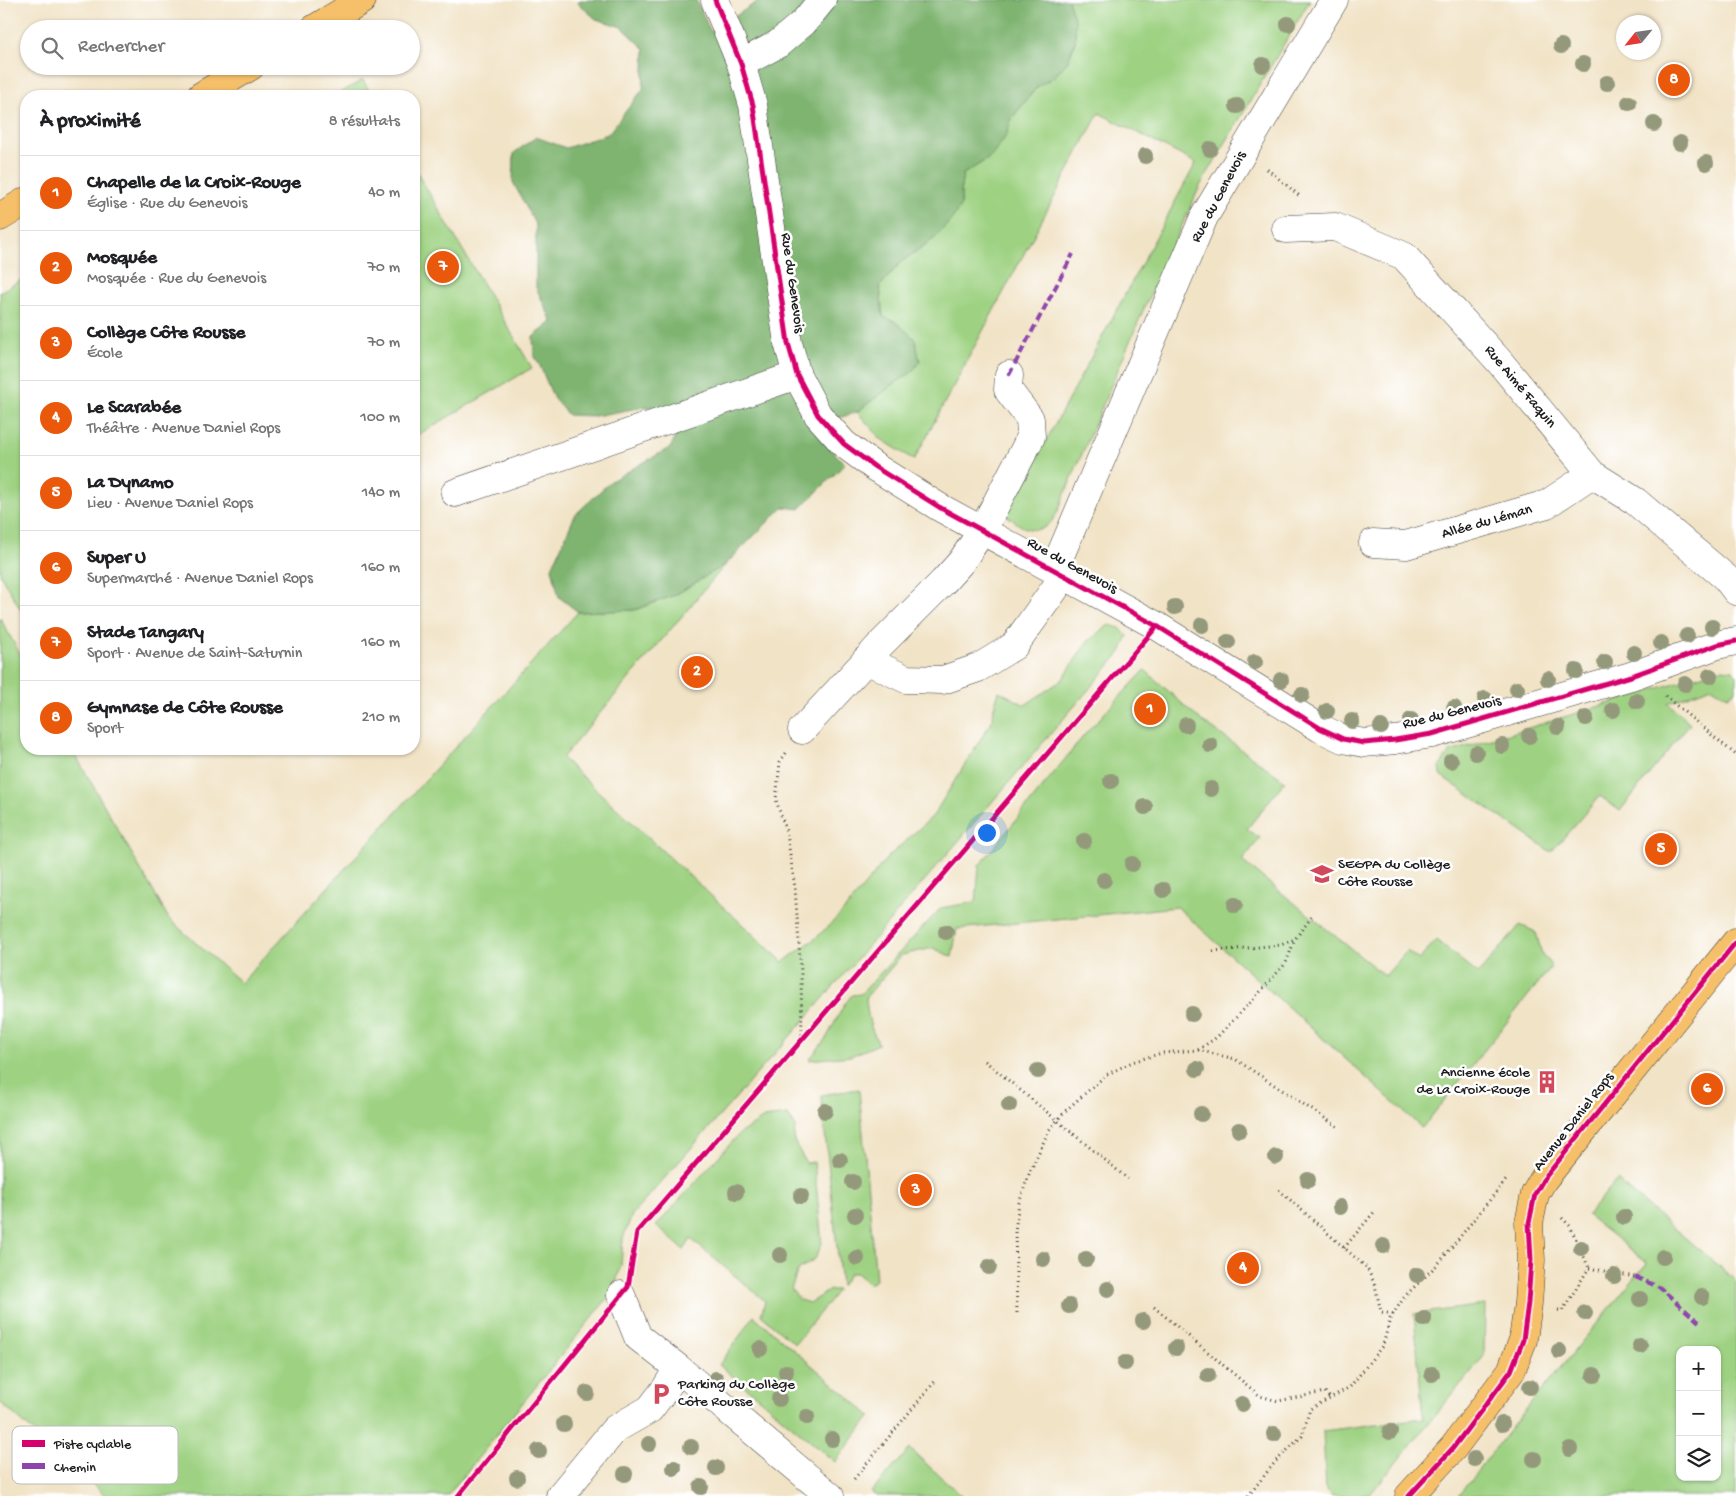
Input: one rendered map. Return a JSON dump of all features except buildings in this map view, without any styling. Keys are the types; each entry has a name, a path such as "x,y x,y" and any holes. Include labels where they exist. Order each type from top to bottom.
{"main road":[{"path":"329,20 362,0"},
{"path":"211,90 236,75"},
{"path":"0,217 20,205"},
{"name":"Avenue Daniel Rops","path":"1409,1496 1453,1448 1511,1371 1523,1340 1528,1303 1531,1260 1529,1222 1535,1194 1547,1173 1736,942"}],"street":[{"name":"Rue du Genevois","path":"715,0 741,64 753,105 788,343 797,375 818,414 844,444 875,467 939,507 1157,626 1320,728 1343,739 1364,743 1432,734 1631,676 1717,645 1736,641"},
{"path":"741,64 778,44 804,22 822,0"},
{"name":"Rue du Genevois","path":"1059,573 1204,217 1334,0"},
{"name":"Rue Aimé Faquin","path":"1286,229 1335,227 1404,256 1499,361 1592,474 1635,501 1726,578 1736,591"},
{"path":"455,493 797,375"},
{"path":"802,730 866,660 943,582 961,562 982,531 1031,437 1030,419 1008,390 1008,375"},
{"name":"Allée du Léman","path":"1373,544 1406,545 1547,504 1592,474"},
{"path":"866,660 906,679 943,680 978,668 1014,646 1059,573"},
{"path":"621,1295 638,1336 830,1496"},
{"path":"560,1496 615,1429 650,1409 678,1368"}],"path":[{"path":"1243,152 1278,177 1335,227"},
{"path":"1631,676 1663,694 1736,755"},
{"path":"802,730 780,762 776,800 787,834 794,888 801,972 802,1039"},
{"path":"1198,1050 1217,1037 1286,963 1295,939 1314,914"},
{"path":"1213,951 1282,945 1295,939"},
{"path":"1017,1313 1015,1231 1019,1203 1038,1152 1049,1130 1082,1094 1106,1075 1132,1062 1162,1053 1198,1050 1236,1059 1338,1128"},
{"path":"985,1061 1128,1179"},
{"path":"1248,1496 1276,1461 1302,1436 1310,1409 1350,1387 1383,1345 1390,1319 1405,1296 1438,1264 1511,1175 1570,1226 1590,1268"},
{"path":"1278,1190 1367,1268 1375,1285 1381,1312 1393,1314"},
{"path":"1344,1248 1375,1211"},
{"path":"1590,1268 1635,1277"},
{"path":"1528,1303 1562,1311 1590,1268"},
{"path":"1154,1307 1260,1396 1278,1401 1326,1392 1330,1398"},
{"path":"854,1478 938,1379"}],"green space":[{"path":"580,0 696,0 711,32 760,0 1068,0 1075,21 1075,42 1068,61 1055,76 1037,87 1012,118 1006,136 991,157 963,174 961,205 952,219 935,238 901,262 880,286 883,317 895,321 915,339 920,361 912,372 857,412 833,420 820,429 818,436 845,464 800,509 783,507 726,564 675,595 634,610 578,612 559,597 552,568 575,515 611,481 671,447 679,427 666,408 644,407 595,416 568,415 554,399 534,356 533,337 552,322 536,287 536,226 513,182 514,153 536,137 566,148 608,134 643,89 645,49 622,27 596,19 578,3"},
{"path":"1068,0 1310,0 1200,186 1142,313 1054,519 1045,527 1033,530 1021,526 1006,515 1196,163 1099,113 914,460 881,439 857,412 912,372 895,321 883,317 880,286 901,262 935,238 961,205 963,174 991,157 1006,136 1012,118 1037,87 1055,76 1068,61 1075,42 1075,21"},
{"path":"363,80 369,90 345,90"},
{"path":"420,177 532,368 420,433"},
{"path":"20,280 20,609 0,574 0,292"},
{"path":"726,564 562,758 783,962 816,938 842,913 887,858 933,816 993,719 994,707 999,691 1025,705 1062,680 1087,642 1109,625 1120,628 1128,636 1121,652 808,1016 632,1215 623,1238 621,1265 616,1283 607,1299 447,1496 106,1496 92,1484 178,1484 178,1426 27,1426 0,1402 0,618 20,654 20,755 75,755 169,919 241,983 578,612 635,610 675,595"},
{"path":"1721,669 1733,670 1736,674 1736,690 1728,696 1712,687 1668,703 1690,723 1620,811 1600,796 1551,852 1440,775 1439,767 1450,752"},
{"path":"1145,670 1198,718 1285,781 1247,829 1260,838 1242,861 1385,976 1407,951 1419,960 1436,940 1478,974 1520,925 1536,932 1542,955 1552,966 1422,1128 1177,907 957,929 952,957 933,948 902,955 866,997 873,1033 879,1044 851,1056 809,1060 827,1037 844,1005 852,995 861,994 941,908 976,902 979,866 1086,733"},
{"path":"859,1089 876,1280 869,1284 856,1273 850,1273 841,1286 821,1095"},
{"path":"788,1115 795,1127 794,1141 806,1163 814,1162 822,1244 815,1259 798,1270 791,1289 800,1300 809,1303 830,1290 838,1290 795,1344 761,1315 765,1301 691,1239 684,1250 656,1226 739,1134 764,1118"},
{"path":"1617,1180 1736,1281 1736,1496 1458,1496 1523,1413 1647,1263 1587,1215"},
{"path":"1485,1305 1484,1356 1371,1493 1332,1496 1326,1490 1323,1431 1423,1418 1414,1314"},
{"path":"754,1316 871,1416 835,1462 719,1365"},
{"path":"910,1449 962,1496 876,1496 871,1492"}],"marked path":[{"path":"1009,375 1073,254"},
{"path":"1635,1277 1659,1287 1699,1322"}],"cycle path":[{"path":"715,0 741,64 753,105 788,343 797,375 818,415 844,444 875,467 939,507 1157,626 1320,728 1343,739 1364,743 1432,734 1631,676 1717,645 1736,641"},
{"path":"458,1496 628,1287 637,1232 1157,626"},
{"path":"1409,1496 1453,1448 1511,1371 1523,1340 1531,1260 1529,1223 1535,1194 1543,1180 1736,942"}],"place":[{"name":"Gymnase de Côte Rousse","path":"1674,80"},
{"name":"Stade Tangary","path":"443,267"},
{"name":"Mosquée","path":"697,672"},
{"name":"Chapelle de la Croix-Rouge","path":"1150,709"},
{"name":"La Dynamo","path":"1661,849"},
{"name":"SEGPA du Collège Côte Rousse","path":"1322,874"},
{"name":"Ancienne école de La Croix-Rouge","path":"1547,1082"},
{"name":"Super U","path":"1707,1089"},
{"name":"Collège Côte Rousse","path":"916,1190"},
{"name":"Le Scarabée","path":"1243,1268"},
{"name":"Parking du Collège Côte Rousse","path":"661,1394"}]}
